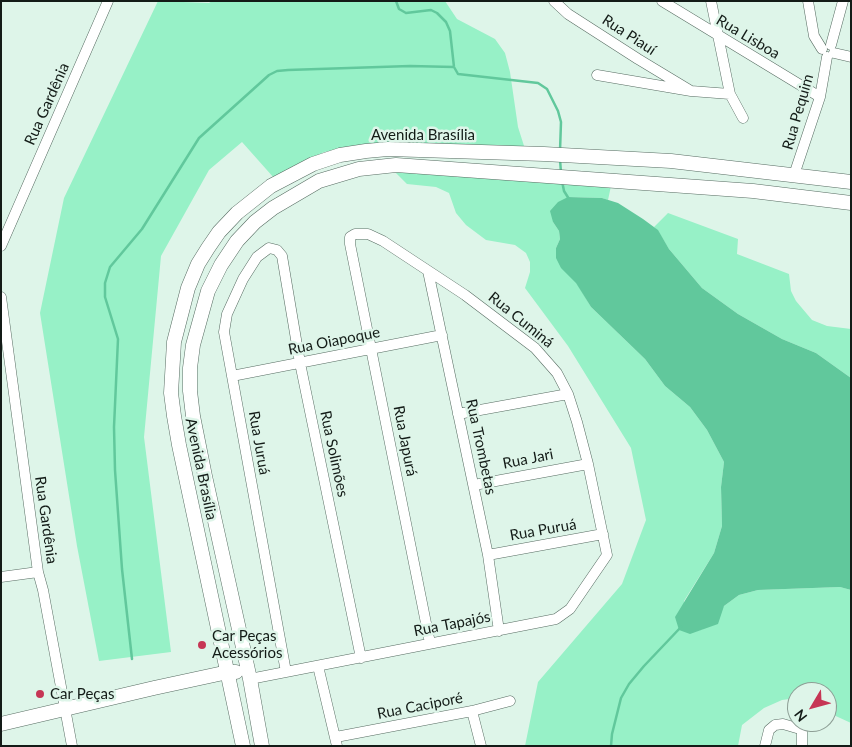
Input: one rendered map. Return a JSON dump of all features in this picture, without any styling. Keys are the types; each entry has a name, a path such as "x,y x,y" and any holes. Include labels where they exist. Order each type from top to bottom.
{"street":[{"name":"Rua Gardênia","path":"1,246 108,1"},
{"name":"Rua Piauí","path":"554,1 561,9 576,19 691,91"},
{"name":"Rua Lisboa","path":"662,1 820,97"},
{"path":"711,1 730,94 743,118"},
{"path":"808,1 814,36 829,51 851,57"},
{"name":"Rua Pequim","path":"794,175 820,97 829,51 843,1"},
{"path":"597,75 691,91 730,94"},
{"name":"Avenida Brasília","path":"243,746 176,426 172,393 174,342 188,288 203,256 219,232 255,198 271,186 313,164 340,155 366,150 403,149 671,161 851,182"},
{"name":"Avenida Brasília","path":"260,745 250,679 205,476 190,391 191,360 208,291 221,265 255,222 273,208 319,181 346,172 396,165 753,191 851,203"},
{"name":"Rua Cuminá","path":"350,244 350,237 356,234 374,236 465,295 535,348 557,373 568,394 588,464 603,534"},
{"name":"Rua Japurá","path":"350,244 430,644"},
{"name":"Rua Juruá","path":"282,256 281,253 273,248 260,253 243,279 227,314 224,332 286,672"},
{"name":"Rua Solimões","path":"282,256 300,363 361,658"},
{"name":"Rua Trombetas","path":"428,271 488,555 499,630"},
{"name":"Rua Gardênia","path":"1,297 38,572 72,746"},
{"name":"Rua Oiapoque","path":"232,376 442,335"},
{"path":"458,414 568,394"},
{"name":"Rua Jari","path":"474,485 588,464"},
{"name":"Rua Tapajós","path":"250,679 556,619 566,613 606,558 607,551 603,534"},
{"name":"Rua Puruá","path":"488,555 603,534"},
{"path":"1,577 38,572"},
{"path":"318,666 337,742"},
{"path":"1,724 228,672 241,673 250,679"},
{"name":"Rua Caciporé","path":"337,742 510,701"},
{"path":"472,711 481,746"},
{"path":"765,746 769,730 775,724 783,724 800,729 802,732 802,746"}],"shaded area":[{"path":"158,1 209,3 212,1 445,1 457,19 495,39 505,53 510,72 518,127 525,149 390,142 324,152 274,178 242,142 209,170 161,256 144,437 171,652 99,661 77,546 40,313 64,198"},
{"path":"395,172 611,186 608,200 602,198 568,197 553,222 559,231 560,239 556,248 591,307 645,359 665,386 690,407 707,430 724,462 721,487 722,526 714,553 684,601 690,633 703,629 724,606 739,595 758,590 840,587 851,590 851,723 837,717 837,682 787,682 787,699 764,708 742,725 738,746 525,746 538,682 622,584 646,520 631,448 568,346 525,288 530,272 530,262 526,253 515,245 486,240 466,225 456,213 449,193 436,187 407,184"},
{"path":"568,197 602,198 618,203 658,230 669,249 702,288 738,314 782,339 816,353 851,378 851,590 840,587 758,590 739,595 724,606 718,624 690,634 679,630 675,617 714,553 722,526 721,487 724,462 707,430 690,407 665,386 645,359 591,307 576,283 561,268 556,258 556,248 560,239 559,231 553,222 550,211 558,202"},
{"path":"668,213 738,239 737,254 789,274 791,291 796,301 812,320 827,326 851,329 851,378 816,353 782,339 738,314 702,288 669,249 654,227"}],"waterway":[{"path":"396,1 399,9 406,13 431,10 446,22 450,31 454,67 458,74 538,83 547,89 558,111 561,122 560,151"},
{"path":"132,659 122,569 115,470 114,427 118,339 105,297 105,283 110,267 142,229 199,138 269,75 277,71 288,70 410,66 454,67"},
{"path":"560,159 561,173"},
{"path":"562,181 564,191 569,199"},
{"path":"611,746 621,698 629,684 681,627"}],"place":[{"name":"Car Peças Acessórios","path":"202,645"},
{"name":"Car Peças","path":"40,694"}]}
